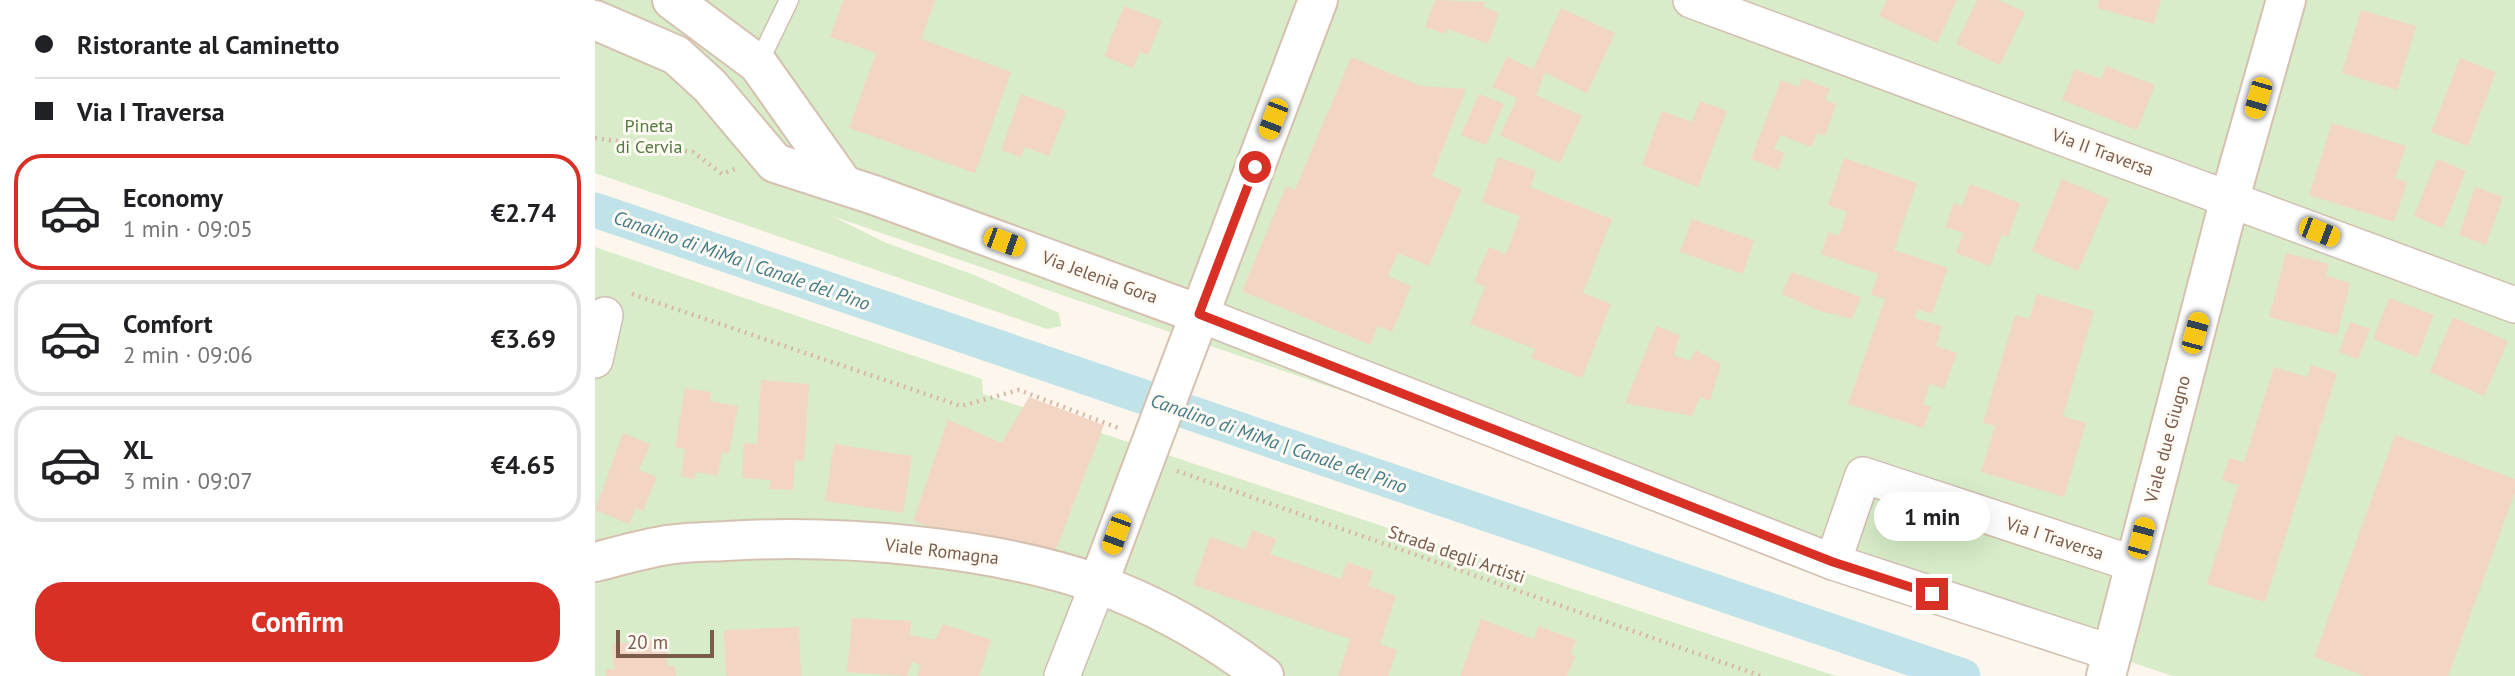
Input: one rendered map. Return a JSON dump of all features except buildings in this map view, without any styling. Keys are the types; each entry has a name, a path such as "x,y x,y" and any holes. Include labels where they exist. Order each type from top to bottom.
{"street":[{"path":"672,0 758,64 843,184"},
{"path":"1062,676 1318,0"},
{"name":"Via II Traversa","path":"1691,0 2515,305"},
{"name":"Viale due Giugno","path":"2109,664 2230,198 2285,0"},
{"path":"595,20 676,55 710,86 775,163"},
{"name":"Via Jelenia Gora","path":"775,163 843,184 1199,314"},
{"path":"595,360 614,303"},
{"path":"1199,314 1833,562 2109,664"},
{"name":"Via I Traversa","path":"1833,562 1863,475 2134,564"},
{"name":"Viale Romagna","path":"595,562 681,544 769,538 871,542 1008,559 1098,584 1168,616 1240,658 1264,676"}],"lane":[{"path":"758,64 789,0"}],"path":[{"path":"595,138 693,152 722,174 749,163 775,163"},
{"name":"Strada degli Artisti","path":"614,303 961,406 1019,390 1149,444 1761,676"}],"green space":[{"name":"Pineta di Cervia","path":"595,0 2515,0 2515,676 2172,676 832,216 884,242 977,276 1059,313 1061,326 1047,329 595,173"},
{"path":"595,247 982,379 983,394 1836,676 595,676"}],"waterway":[{"name":"Canalino di MiMa | Canale del Pino","path":"595,210 1963,676"}],"route":[{"path":"1255,167 1199,314 1833,562 1932,594"}]}
